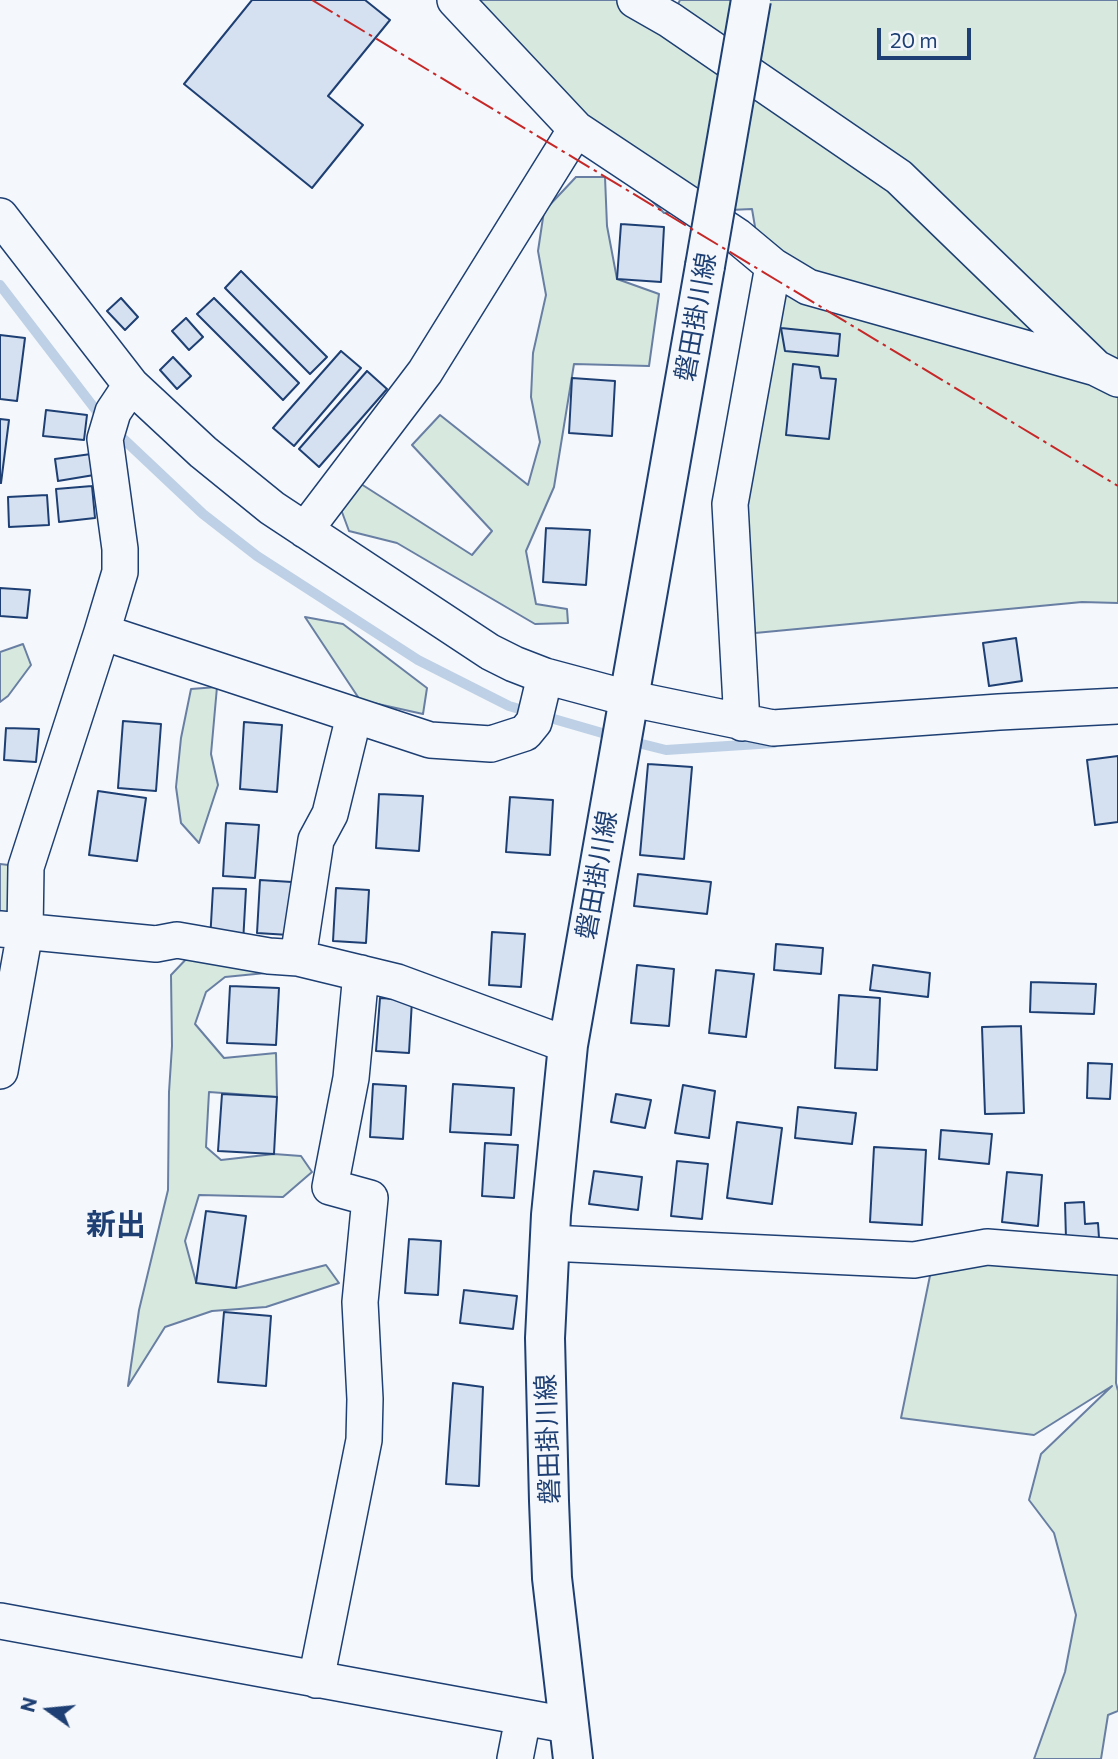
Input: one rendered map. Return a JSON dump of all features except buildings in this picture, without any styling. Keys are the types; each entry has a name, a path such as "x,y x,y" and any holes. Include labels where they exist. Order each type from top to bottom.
{"main road":[{"name":"磐田掛川線","path":"570,1742 552,1578 545,1338 550,1243 568,1045 751,0"}],"street":[{"path":"455,0 576,130 737,236 774,266 808,287 1107,374"},
{"path":"635,0 679,10 900,177 1107,374"},
{"path":"305,530 425,372 576,130"},
{"path":"0,215 131,385 203,452 272,508 490,652 514,664 545,676 628,698 774,728 1118,706"},
{"path":"742,723 730,504 774,266"},
{"path":"0,1071 13,930 26,867 120,572 120,549 105,439 113,412 131,385"},
{"path":"103,632 430,740 491,744 525,733 534,722 545,676"},
{"path":"298,958 316,840 330,814 354,716"},
{"path":"13,930 156,944 177,940 269,956 298,958 397,982 568,1045"},
{"path":"316,1680 364,1440 365,1399 360,1302 370,1198 330,1186 351,1078 360,973"},
{"path":"550,1243 914,1259 987,1247 1118,1256"},
{"path":"0,1621 523,1718 570,1742"},
{"path":"515,1759 523,1718"}],"shaded area":[{"path":"455,0 627,0 670,20 680,0 1118,0 1118,368 941,221 1015,315 1118,373 1118,603 1082,602 755,633 735,475 767,298 752,209 664,213"},
{"path":"576,177 605,177 607,226 617,279 659,294 649,366 574,364 554,487 526,551 536,604 567,609 568,623 535,624 397,543 349,531 339,504 347,475 472,555 492,531 412,445 440,415 528,485 540,442 531,397 533,353 546,295 538,251 544,211"},
{"path":"305,617 343,624 427,688 423,714 360,700"},
{"path":"23,644 31,665 8,696 0,702 0,652"},
{"path":"217,687 211,754 218,785 199,843 181,823 176,787 181,738 191,689"},
{"path":"0,864 26,867 9,920 0,919"},
{"path":"191,954 276,972 225,977 206,992 195,1024 224,1058 276,1053 277,1097 209,1092 206,1147 221,1160 274,1154 301,1156 312,1172 283,1197 199,1195 185,1241 196,1282 236,1288 326,1265 339,1283 266,1307 212,1311 165,1327 128,1386 139,1310 168,1190 171,975"},
{"path":"934,1256 1118,1257 1118,1711 1108,1715 1101,1759 1034,1759 1065,1672 1076,1615 1054,1533 1029,1500 1041,1454 1112,1386 1034,1435 901,1418"}],"waterway":[{"path":"0,285 102,418"},
{"path":"115,431 203,514 257,556 418,660 509,706 616,737"},
{"path":"630,741 666,750 774,743"}],"power":[{"path":"312,0 1118,486"}],"district":[{"name":"新出","path":"116,1225"}]}
